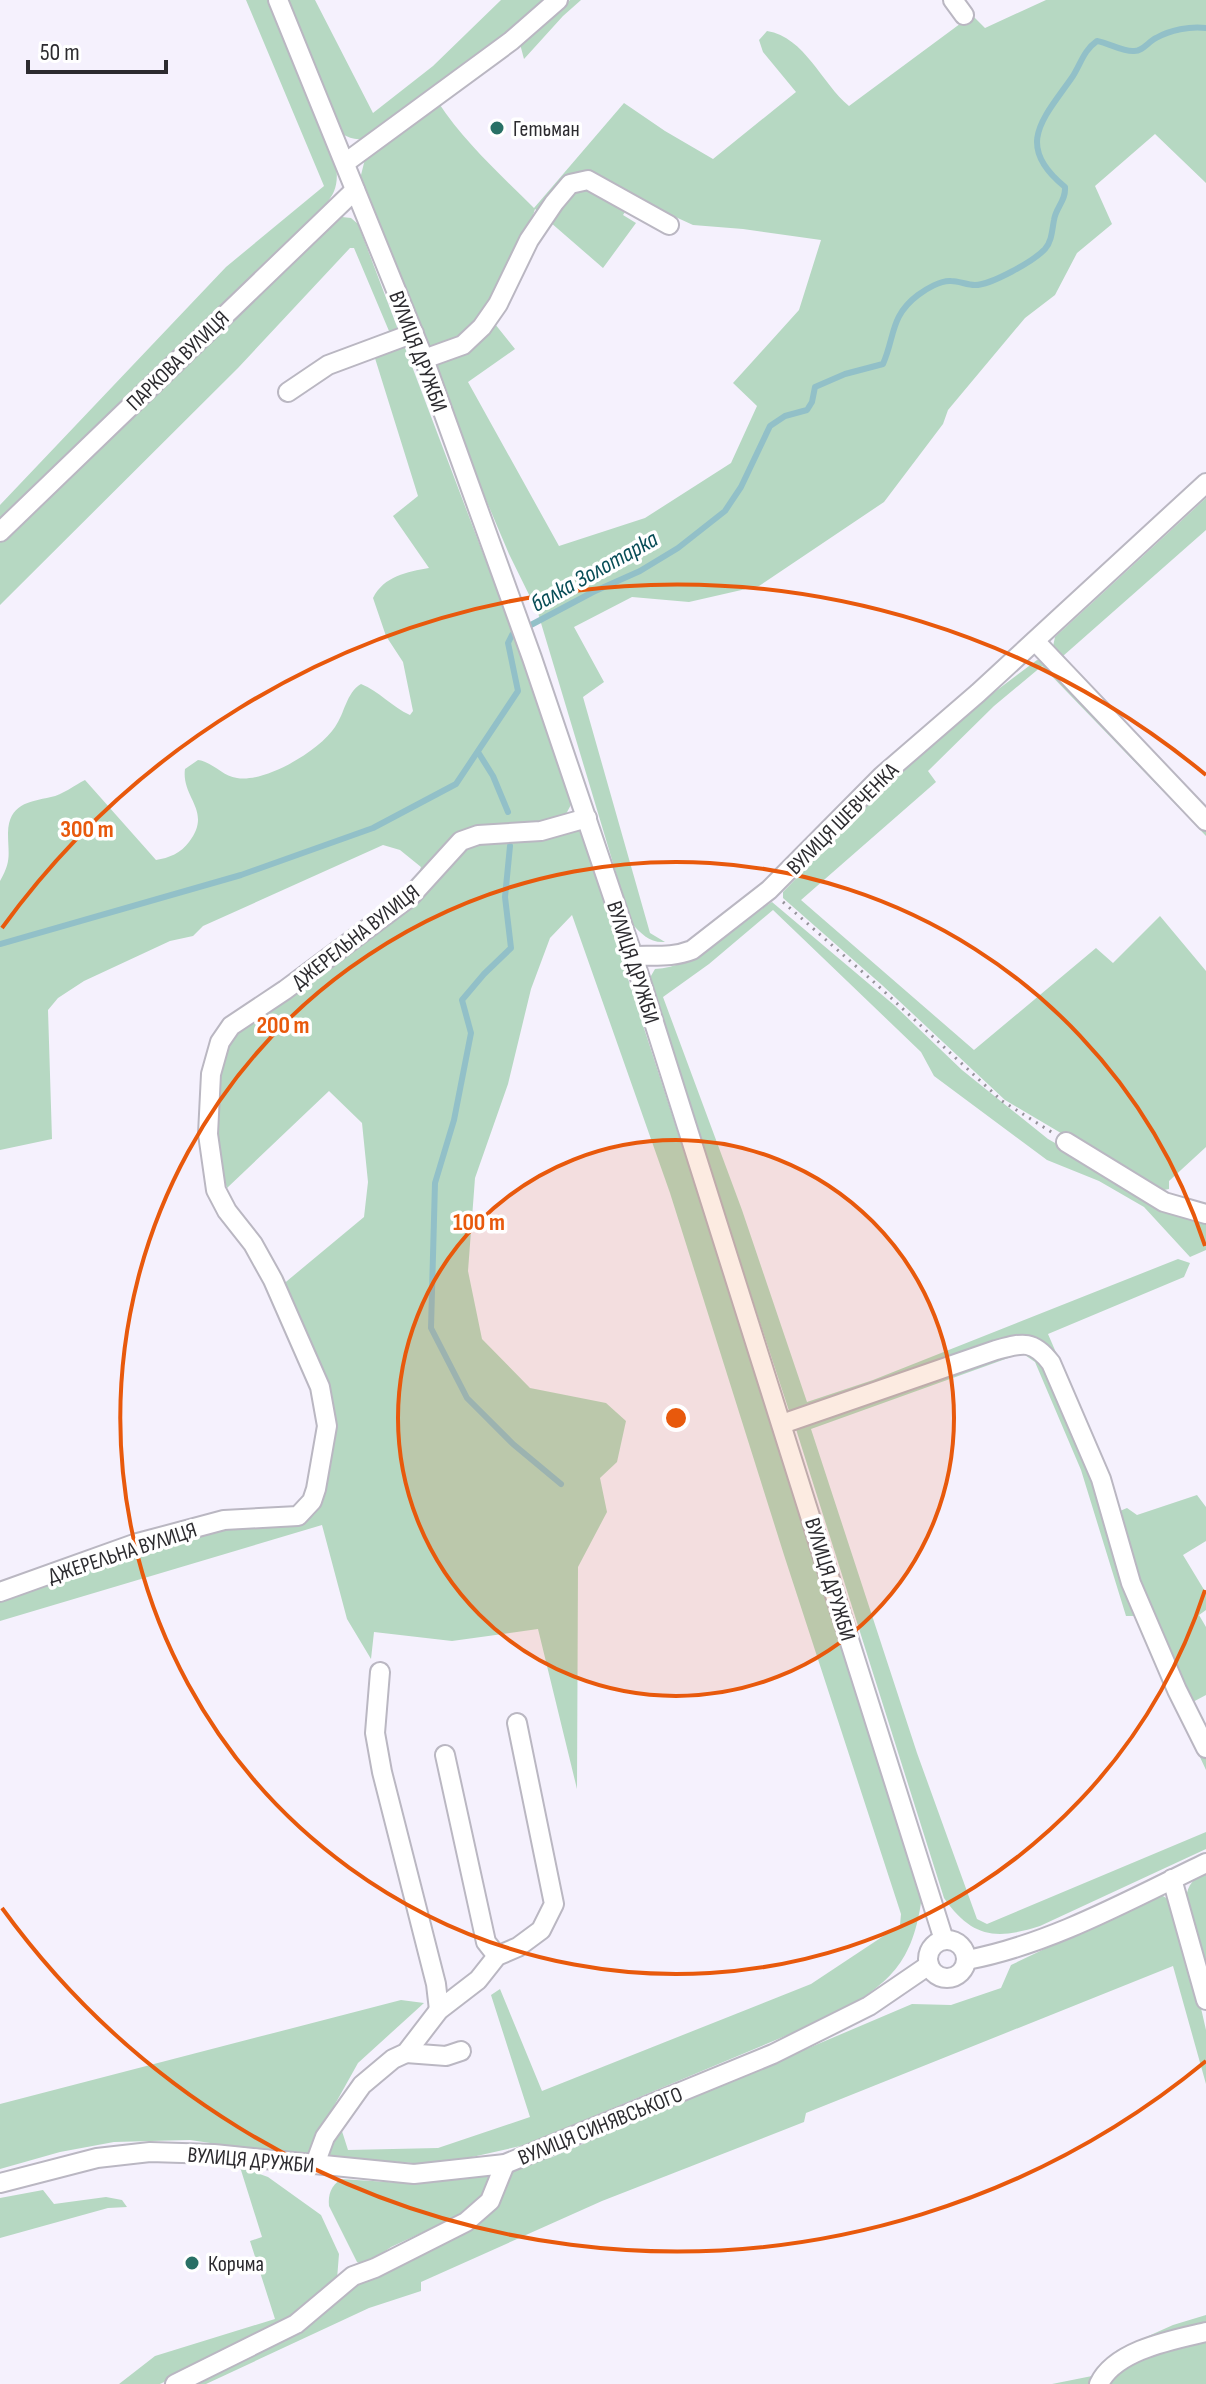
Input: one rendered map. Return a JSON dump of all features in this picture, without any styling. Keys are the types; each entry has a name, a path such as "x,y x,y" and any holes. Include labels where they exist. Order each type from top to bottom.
{"street":[{"name":"ВУЛИЦЯ ДРУЖБИ","path":"278,0 424,359 587,818 944,1940"},
{"path":"345,163 475,69 558,0"},
{"path":"424,359 463,345 482,327 498,304 529,240 570,184 588,180 669,225"},
{"name":"ПАРКОВА ВУЛИЦЯ","path":"0,532 355,190"},
{"path":"288,392 328,365 414,333"},
{"name":"ВУЛИЦЯ ШЕВЧЕНКА","path":"633,956 678,956 692,950 769,890 882,776 1035,641 1206,483"},
{"path":"1035,641 1206,821"},
{"name":"ДЖЕРЕЛЬНА ВУЛИЦЯ","path":"0,1592 134,1544 209,1524 261,1516 298,1516 305,1512 316,1489 327,1426 320,1387 273,1280 216,1190 208,1134 211,1074 220,1042 231,1026 410,897 461,841 478,835 541,831 587,818"},
{"path":"1066,1142 1164,1202 1206,1214"},
{"path":"782,1424 996,1350 1015,1345 1031,1345 1040,1349 1051,1363 1101,1479 1131,1583 1150,1632 1206,1748"},
{"path":"380,1672 375,1733 382,1772 436,1984 439,2010"},
{"path":"315,2164 325,2137 362,2085 393,2059 406,2053 439,2010 478,1980 497,1956 518,1947 541,1930 554,1904 517,1723"},
{"path":"445,1755 486,1942 497,1956"},
{"path":"967,1960 1035,1942 1206,1863"},
{"path":"1172,1879 1206,2000"},
{"path":"938,1942 957,1942 967,1960 962,1972 950,1979 937,1976 929,1965 929,1952 938,1942"},
{"name":"ВУЛИЦЯ СИНЯВСЬКОГО","path":"175,2384 296,2324 353,2276 466,2222 490,2201 505,2164 773,2054 869,2006 929,1965"},
{"path":"406,2053 446,2056 461,2051"},
{"name":"ВУЛИЦЯ ДРУЖБИ","path":"0,2183 97,2158 150,2152 214,2154 414,2174 505,2164"},
{"path":"1099,2384 1104,2373 1117,2361 1158,2344 1206,2332"}],"path":[{"path":"769,890 1002,1101 1066,1142"}],"green space":[{"path":"246,0 269,0 332,149 337,177 335,188 318,213 0,524 0,505 226,267 324,186"},
{"path":"286,0 315,0 373,113 433,66 501,0 546,0 384,129 368,138 358,139 341,133"},
{"path":"570,0 581,0 524,59 520,44"},
{"path":"1046,0 1206,0 1206,183 1155,134 1095,186 1112,224 1077,253 1055,295 1025,318 948,410 943,424 884,502 759,586 689,602 632,597 574,627 604,682 583,697 650,933 665,942 654,941 631,923 538,613 478,481 360,179 366,155 438,102 471,144 534,208 624,103 713,159 796,92 763,52 759,40 767,31 792,42 803,52 849,106 972,15 985,28","holes":["634,198 693,225 821,240 799,310 733,383 757,406 731,463 645,518 559,546 468,382 515,349 495,324 450,361 444,345 464,334 497,292 516,257 535,209 603,268 636,223 623,215"]},
{"path":"342,217 351,218 358,224 531,680 573,801 566,814 555,822 484,830 414,886 421,867 400,850 383,845 203,926 193,936 170,941 84,981 58,998 48,1010 52,1139 0,1150 0,881 8,862 9,823 16,810 28,803 60,794 85,780 156,860 161,859 182,849 196,831 197,813 187,788 185,769 198,760 237,778 277,770 305,755 328,736 352,693 361,684 403,712 410,715 413,711 403,662 386,636 373,598 390,580 429,568 393,516 418,496 369,339 389,331 354,248 350,248 238,368 0,605 0,543 327,226"},
{"path":"1206,498 1206,530 1063,656 1175,776 1052,651 1055,637"},
{"path":"1037,660 1045,661 1206,828 1206,836 1042,666 994,706 928,771 936,782 801,900 974,1050 1096,948 1113,963 1160,916 1206,971 1206,1147 1169,1181 1169,1189 1159,1191 1005,1100 783,898 783,892 902,769"},
{"path":"579,831 587,842 620,954 867,1717 922,1896 912,1939 896,1969 884,1981 833,2016 525,2145 427,2164 285,2154 190,2140 114,2142 60,2152 0,2169 0,2104 401,2000 424,2003 358,2063 334,2106 348,2150 438,2148 530,2117 491,1995 500,1989 542,2091 811,1984 900,1925 901,1914 670,1193 572,915 550,938 531,989 508,1084 475,1178 468,1271 482,1339 530,1388 606,1403 626,1421 617,1462 600,1478 607,1512 578,1567 577,1789 538,1629 452,1641 374,1632 371,1659 347,1619 322,1525 0,1621 0,1596 144,1545 224,1524 298,1521 328,1444 281,1286 364,1217 368,1182 362,1123 329,1091 227,1188 217,1148 216,1110 230,1033 466,846 492,839"},
{"path":"772,902 894,1005 962,1070 1048,1139 1092,1164 1206,1218 1206,1250 1190,1257 1144,1207 1099,1181 1047,1160 934,1076 921,1052 773,910 709,964 663,997 742,1210 807,1402 873,1380 1178,1259 1190,1263 1184,1277 1048,1334 1120,1511 1127,1508 1137,1515 1197,1495 1206,1507 1206,1541 1183,1555 1206,1593 1206,1610 1199,1615 1206,1627 1206,1695 1189,1704 1039,1342 791,1417 648,981 655,969 702,953"},
{"path":"1018,1348 1044,1361 1190,1727 1206,1759 1206,1770 1134,1616 1126,1616 1081,1470 1035,1362 1022,1353 811,1429 917,1753 977,1919 987,1924 1206,1832 1206,1849 1040,1926 998,1934 975,1928 944,1898 795,1426"},
{"path":"1206,1873 1206,1997 1186,1898 1192,1882"},
{"path":"1156,1896 1171,1901 1190,1960 1206,2030 1206,2084 1173,1966 806,2113 804,2122 602,2201 421,2282 421,2291 369,2308 206,2384 183,2384 352,2286 485,2217 500,2197 507,2180 520,2167 550,2158 912,2004 951,2005 1001,1988 1011,1965"},
{"path":"240,2167 268,2177 321,2215 339,2254 337,2279 291,2319 160,2384 119,2384 155,2356 275,2319 250,2241 262,2237"},
{"path":"491,2175 487,2191 473,2209 361,2264 357,2262 329,2206 331,2191 341,2179 403,2183"},
{"path":"43,2190 54,2204 106,2197 122,2200 127,2207 108,2208 0,2238 0,2198"},
{"path":"1206,2315 1206,2384 1052,2384 1097,2375 1117,2350 1173,2325"}],"waterway":[{"name":"балка Золотарка","path":"0,944 241,875 373,828 456,784 518,691 508,643 512,635 640,571 678,548 725,511 741,487 770,426 785,416 807,410 815,387 845,374 883,364 902,311 918,295 947,281 975,285 991,281 1022,266 1045,249 1065,187 1040,158 1037,144 1039,132 1052,105 1093,45 1097,41 1137,51 1167,33 1187,28 1206,28"},
{"path":"478,752 493,776 508,812"},
{"path":"510,846 505,897 511,948 462,1000 471,1033 454,1120 435,1183 431,1328 467,1398 513,1444 561,1484"}],"place":[{"name":"Гетьман","path":"497,128"},
{"name":"Корчма","path":"192,2263"}]}
